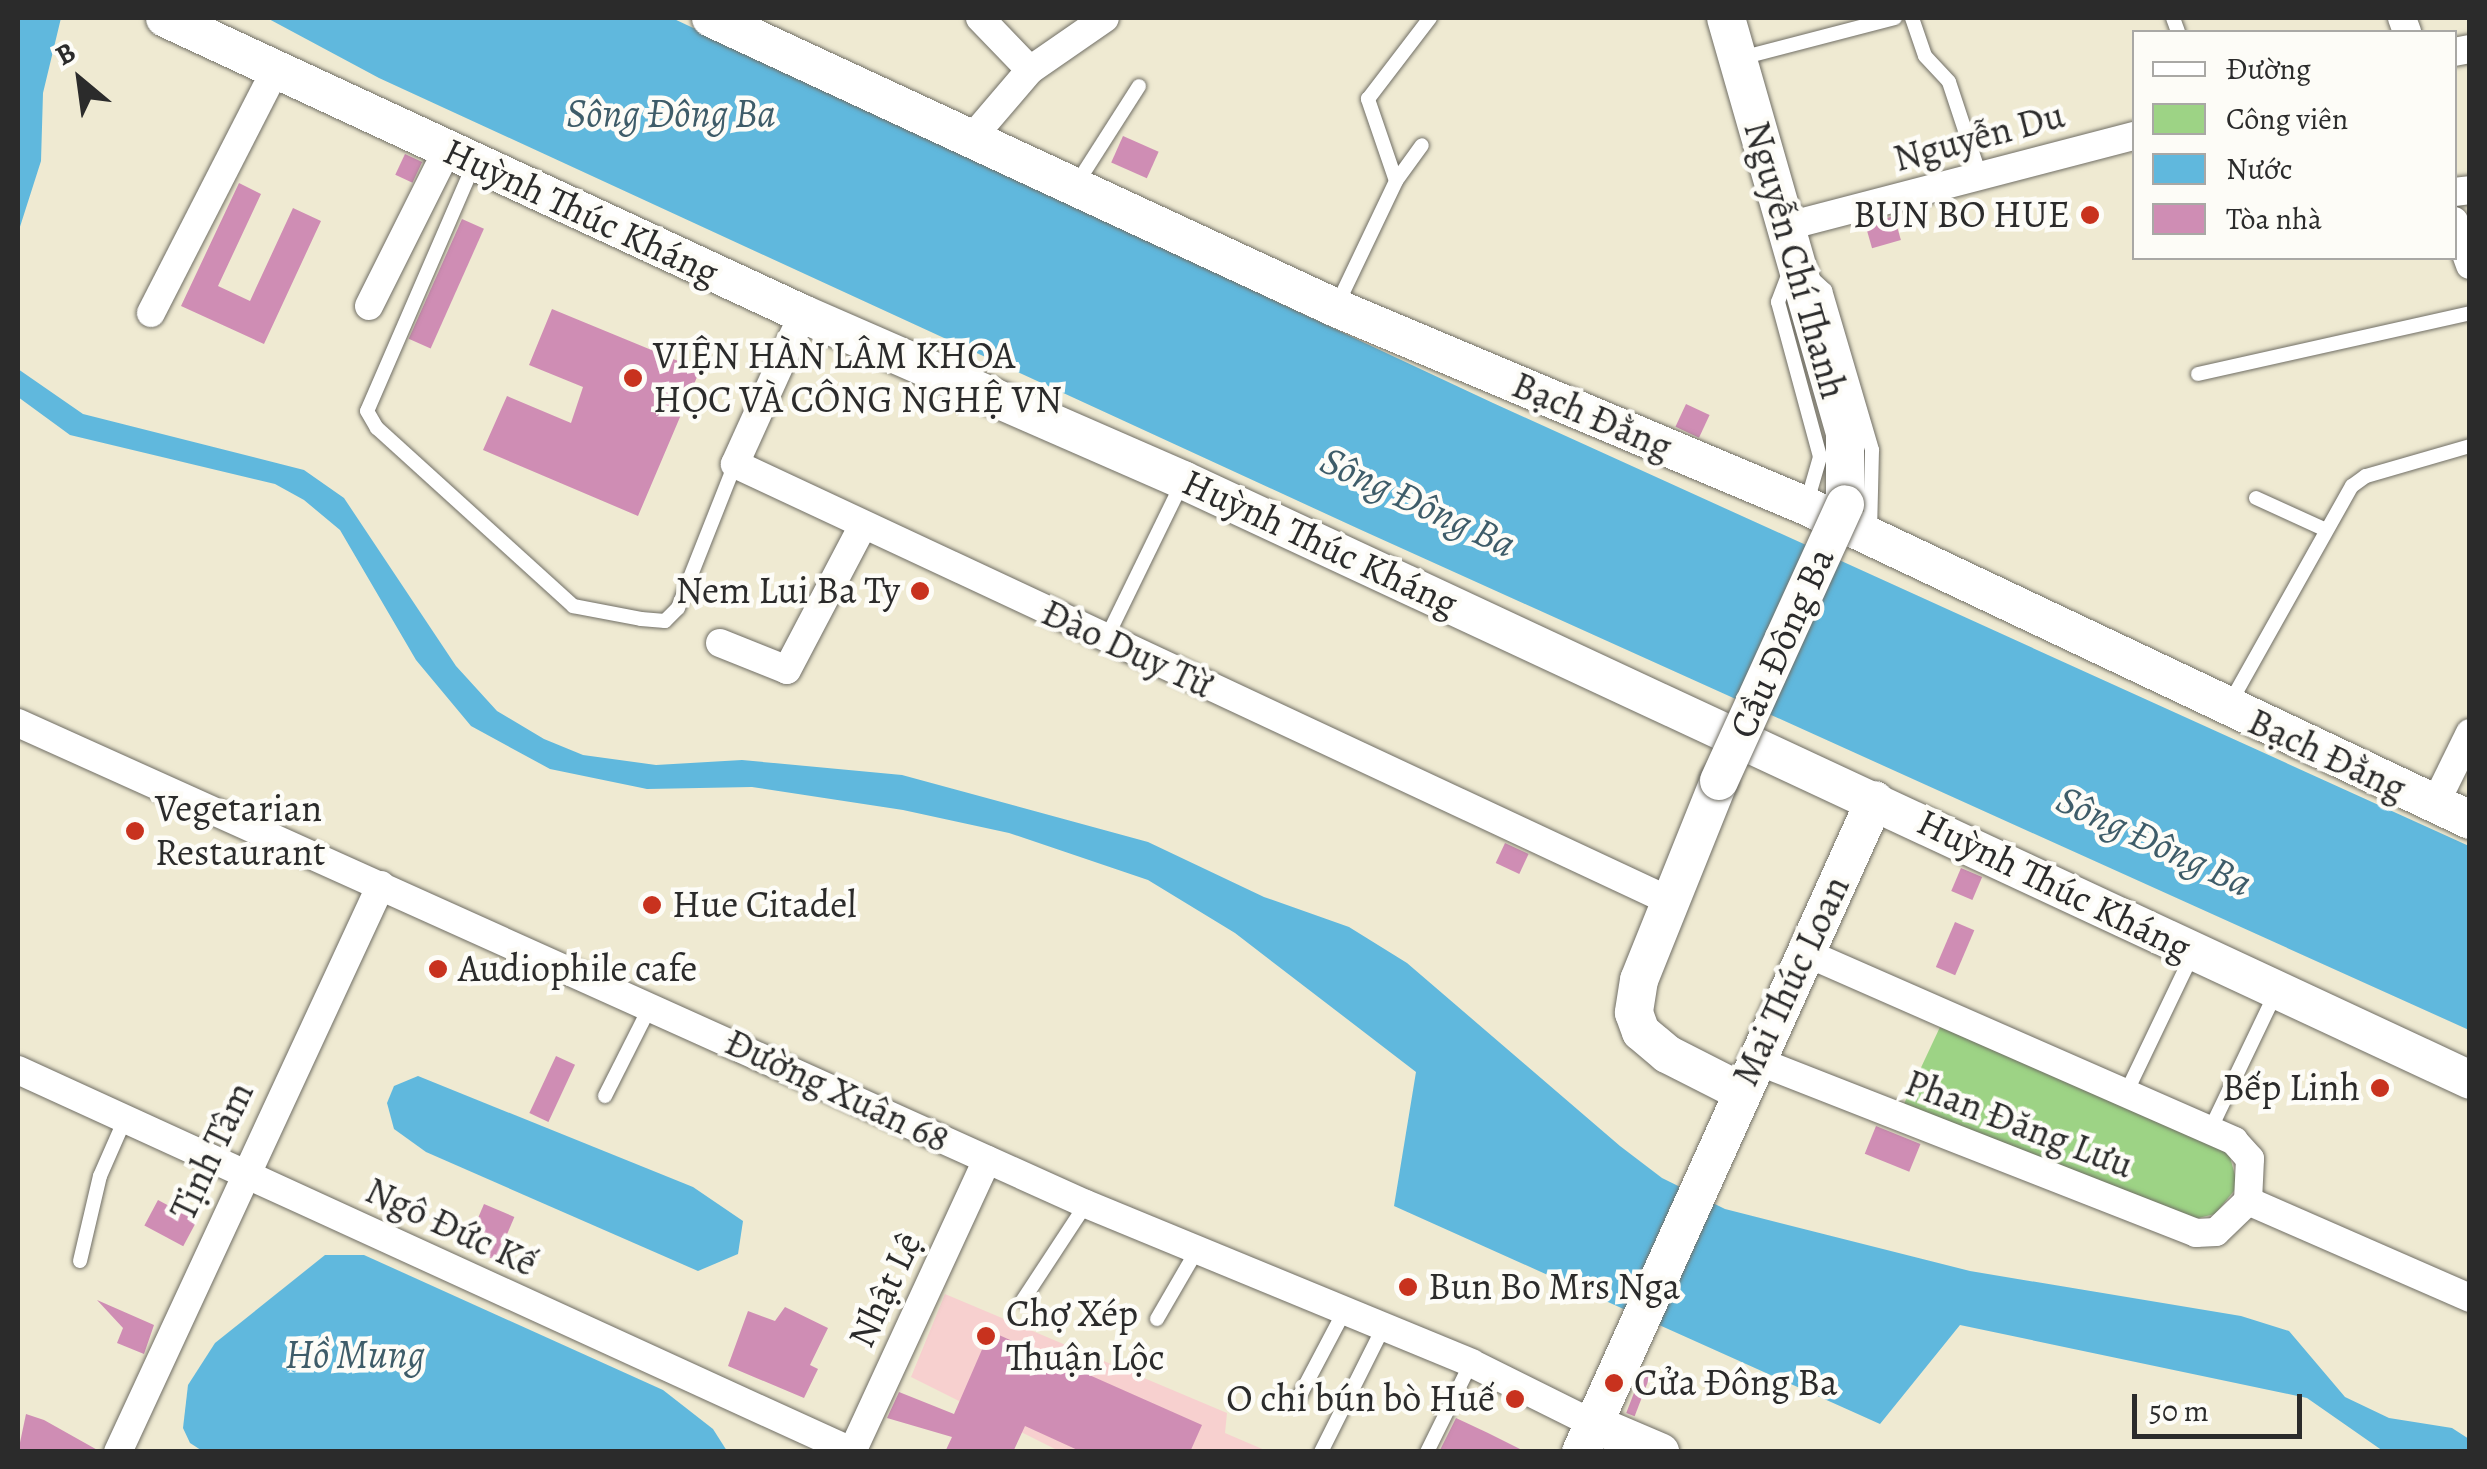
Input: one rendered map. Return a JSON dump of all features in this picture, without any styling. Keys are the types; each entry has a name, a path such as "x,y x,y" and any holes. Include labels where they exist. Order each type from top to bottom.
{"street":[{"name":"Huỳnh Thúc Kháng","path":"165,18 803,314 1183,480 2470,1080"},
{"name":"Bạch Đằng","path":"711,18 1336,308 1806,506 2470,820"},
{"path":"980,18 1030,70"},
{"path":"970,139 1030,70 1105,18"},
{"name":"Nguyễn Chí Thanh","path":"1726,18 1845,433 1846,504"},
{"path":"151,314 274,71"},
{"name":"Nguyễn Du","path":"1789,244 1980,176 2132,137"},
{"path":"369,306 461,157"},
{"path":"2457,229 2470,266"},
{"path":"735,464 803,314"},
{"name":"Đào Duy Từ","path":"735,464 862,527 1670,901"},
{"name":"Cầu Đông Ba","path":"1670,901 1846,504"},
{"path":"720,643 787,670 862,527"},
{"name":"Đường Xuân 68","path":"18,723 651,1004 1086,1204 1471,1362 1588,1438 1660,1452"},
{"path":"2435,804 2470,734"},
{"name":"Mai Thúc Loan","path":"1588,1438 1707,1162 1875,800"},
{"name":"Tịnh Tâm","path":"118,1452 242,1173 381,885"},
{"path":"1670,901 1639,980 1634,1014 1642,1032 1667,1054 1748,1076"},
{"name":"Phan Đăng Lưu","path":"1748,1076 2196,1233 2216,1232 2248,1201 2250,1159 2234,1141 1804,952"},
{"name":"Ngô Đức Kế","path":"18,1070 852,1451"},
{"name":"Nhật Lệ","path":"852,1451 988,1160"},
{"path":"2248,1201 2470,1298"}],"lane":[{"path":"1396,182 1368,98 1430,18"},
{"path":"1738,59 1895,18"},
{"path":"1912,18 1925,56 1948,82 1980,176"},
{"path":"1074,188 1139,86"},
{"path":"1336,308 1396,182 1422,146"},
{"path":"461,157 367,411 377,428 573,606 665,621 678,608 735,464"},
{"path":"1789,244 1778,302 1820,457 1806,506"},
{"path":"1789,244 1825,290 1872,450 1870,537"},
{"path":"2198,374 2470,313"},
{"path":"2227,708 2342,496 2366,476 2470,446"},
{"path":"1106,640 1183,480"},
{"path":"2256,498 2324,528"},
{"path":"2126,1093 2194,952"},
{"path":"2210,1130 2276,992"},
{"path":"606,1096 651,1004"},
{"path":"80,1261 100,1176 125,1118"},
{"path":"1023,1300 1086,1204"},
{"path":"1157,1319 1197,1250"},
{"path":"1297,1400 1344,1310"},
{"path":"1321,1452 1384,1326"},
{"path":"1428,1452 1471,1362"}],"shaded area":[{"name":"Chợ Xép Thuận Lộc","path":"945,1294 1227,1413 1225,1433 1267,1451 1059,1451 911,1377"}],"green space":[{"path":"1940,1027 2228,1150 2238,1186 2215,1214 2194,1219 1903,1106"}],"water":[{"path":"18,18 61,18 43,93 41,161 18,233"},
{"name":"Sông Đông Ba","path":"267,18 672,18 1493,403 2469,846 2469,1030 1359,529 379,78"},
{"path":"18,369 83,414 304,470 344,498 456,666 497,711 544,739 583,755 656,765 742,760 902,775 1148,842 1264,897 1349,927 1407,963 1620,1146 1662,1178 1725,1209 1970,1271 2241,1316 2289,1331 2345,1397 2389,1418 2452,1428 2469,1439 2469,1451 2383,1451 2307,1398 1960,1325 1880,1424 1394,1206 1416,1072 1235,933 1148,880 1009,833 903,810 752,787 647,789 550,769 471,726 416,660 340,530 304,500 275,484 70,435 18,397"},
{"path":"418,1076 693,1187 743,1221 738,1254 698,1271 426,1152 394,1129 387,1103 394,1086"},
{"name":"Hồ Mung","path":"325,1255 364,1255 663,1390 713,1429 727,1451 204,1452 190,1443 183,1428 188,1385 215,1343"}],"building":[{"path":"1123,136 1159,152 1147,178 1111,162"},
{"path":"405,154 422,162 412,183 395,175"},
{"path":"239,183 261,194 218,286 250,301 293,208 321,221 264,344 181,306"},
{"path":"1894,216 1901,240 1872,248 1865,224"},
{"path":"462,219 484,229 431,348 409,339"},
{"path":"552,309 700,370 638,516 483,450 507,396 571,423 583,387 529,365"},
{"path":"1686,404 1710,415 1699,438 1675,427"},
{"path":"1505,843 1529,854 1519,874 1496,863"},
{"path":"1961,868 1982,877 1972,900 1951,891"},
{"path":"1955,922 1974,930 1955,975 1936,967"},
{"path":"556,1056 575,1065 548,1122 529,1113"},
{"path":"1876,1126 1921,1144 1909,1172 1865,1154"},
{"path":"158,1200 197,1221 183,1246 144,1226"},
{"path":"484,1204 514,1217 496,1260 466,1247"},
{"path":"97,1300 154,1325 144,1354 117,1343 123,1328"},
{"path":"785,1307 828,1328 810,1365 818,1369 804,1398 728,1366 748,1311 775,1321"},
{"path":"990,1331 1202,1425 1190,1452 1082,1452 1025,1426 1013,1452 945,1452 952,1437 887,1418 899,1392 954,1414"},
{"path":"1642,1372 1650,1375 1635,1416 1626,1413"},
{"path":"26,1414 44,1420 101,1452 18,1452"},
{"path":"1456,1418 1488,1433 1526,1452 1439,1452"}],"place":[{"name":"BUN BO HUE","path":"2090,215"},
{"name":"VIỆN HÀN LÂM KHOA HỌC VÀ CÔNG NGHỆ VN","path":"633,378"},
{"name":"Nem Lui Ba Ty","path":"920,591"},
{"name":"Vegetarian Restaurant","path":"135,831"},
{"name":"Hue Citadel","path":"652,905"},
{"name":"Audiophile cafe","path":"438,969"},
{"name":"Bếp Linh","path":"2380,1088"},
{"name":"Bun Bo Mrs Nga","path":"1408,1287"},
{"name":"Chợ Xép Thuận Lộc","path":"986,1336"},
{"name":"Cửa Đông Ba","path":"1614,1383"},
{"name":"O chi bún bò Huế","path":"1515,1399"}]}
